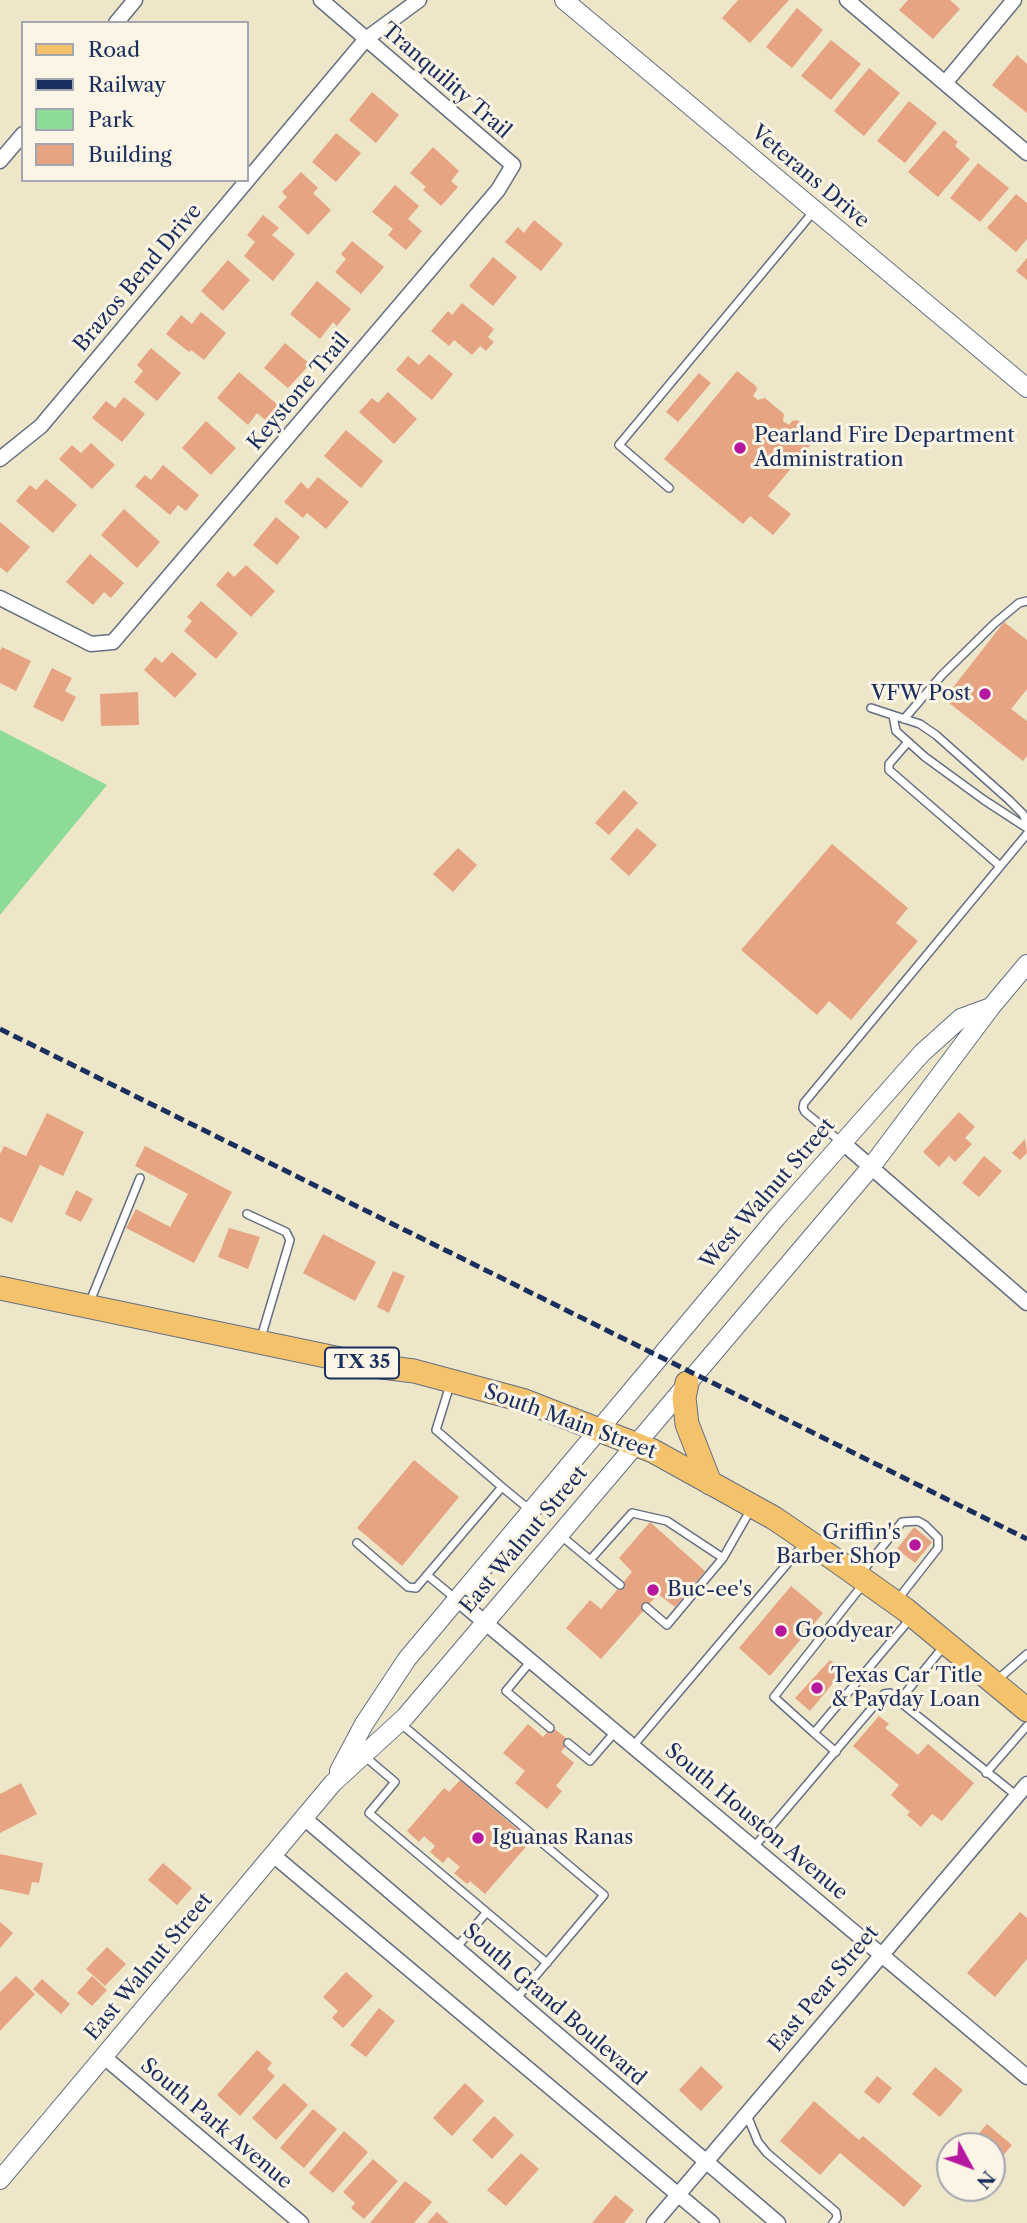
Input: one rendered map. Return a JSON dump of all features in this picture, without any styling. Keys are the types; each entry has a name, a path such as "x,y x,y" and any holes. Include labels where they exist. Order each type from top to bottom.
{"main road":[{"name":"South Main Street","path":"0,1287 374,1366 414,1371 522,1400 634,1446 653,1451 753,1506 862,1579 947,1643 1027,1710"},
{"path":"687,1383 684,1398 687,1424 710,1483"}],"street":[{"path":"118,21 135,0"},
{"name":"Tranquility Trail","path":"321,0 513,166"},
{"name":"Brazos Bend Drive","path":"248,180 366,39 419,0"},
{"name":"Veterans Drive","path":"564,0 1027,388"},
{"path":"847,0 1027,153"},
{"path":"945,83 1014,0"},
{"path":"0,161 21,136"},
{"name":"Keystone Trail","path":"0,598 90,644 113,642 489,201 513,166"},
{"name":"Brazos Bend Drive","path":"0,458 41,426 246,182"},
{"name":"West Walnut Street","path":"634,1446 871,1167 991,1007 1027,964"},
{"name":"West Walnut Street","path":"596,1430 842,1142 922,1053 961,1017 991,1007"},
{"path":"842,1142 1027,1303"},
{"name":"East Walnut Street","path":"0,2180 333,1783 358,1751 407,1659 596,1430"},
{"name":"East Walnut Street","path":"358,1751 400,1722 634,1446"},
{"name":"South Houston Avenue","path":"457,1599 1027,2077"},
{"name":"East Pear Street","path":"654,2223 1027,1784"},
{"name":"South Grand Boulevard","path":"304,1818 778,2223"},
{"path":"273,1855 712,2223"},
{"name":"South Park Avenue","path":"104,2057 301,2223"}],"lane":[{"path":"669,488 619,445 814,211"},
{"path":"904,719 942,675 995,624 1019,603 1027,601"},
{"path":"871,708 920,724 936,735 992,783 1023,814 1027,825"},
{"path":"893,716 896,731 908,742 984,800 1027,825"},
{"path":"908,742 889,764 889,770 1000,866"},
{"path":"842,1142 804,1112 804,1103 1027,834"},
{"path":"89,1305 140,1178"},
{"path":"247,1214 286,1232 290,1240 260,1341"},
{"path":"452,1381 436,1430 530,1511"},
{"path":"357,1543 408,1587 416,1588 502,1487"},
{"path":"646,1607 667,1625 723,1558 753,1506"},
{"path":"590,1560 632,1513 667,1521 723,1558"},
{"path":"814,1733 904,1609 939,1548 938,1538 918,1521 902,1522 774,1697 814,1733 836,1752"},
{"path":"559,1534 621,1586"},
{"path":"633,1746 807,1541"},
{"path":"427,1575 457,1599"},
{"path":"899,1700 947,1643"},
{"path":"994,1682 1027,1654"},
{"path":"531,1661 506,1691 550,1728"},
{"path":"753,1848 884,1694 890,1693 1017,1796"},
{"path":"400,1722 604,1895 516,2000"},
{"path":"986,1773 1027,1726"},
{"path":"568,1743 590,1761 615,1731"},
{"path":"358,1751 395,1782 369,1813 547,1963"},
{"path":"456,1948 486,1913"},
{"path":"746,2114 758,2142 767,2153 836,2212 837,2218 833,2223"}],"green space":[{"path":"0,730 107,785 0,915"}],"building":[{"path":"738,0 789,0 750,43 722,18"},
{"path":"908,0 950,0 960,9 933,39 899,10"},
{"path":"797,8 823,30 792,68 766,47"},
{"path":"831,40 861,64 831,100 801,76"},
{"path":"1017,55 1027,64 1027,113 992,85"},
{"path":"869,68 900,93 864,136 834,111"},
{"path":"372,92 399,115 376,143 349,120"},
{"path":"909,101 937,123 905,163 877,141"},
{"path":"944,130 958,142 955,146 970,159 938,197 908,172"},
{"path":"336,133 361,153 336,182 312,162"},
{"path":"433,147 459,171 451,181 458,187 441,206 423,190 426,187 410,173"},
{"path":"978,163 1009,188 980,222 950,198"},
{"path":"301,172 318,188 313,193 331,210 308,235 278,207 287,197 282,192"},
{"path":"395,185 419,206 408,219 422,231 406,250 388,235 393,229 372,212"},
{"path":"1016,194 1027,203 1027,239 1016,252 987,228"},
{"path":"263,215 279,228 272,235 295,254 273,281 244,256 255,242 247,235"},
{"path":"534,220 563,244 541,271 505,242 518,227 524,233"},
{"path":"352,241 384,267 361,294 335,272 346,259 341,254"},
{"path":"493,257 517,277 493,306 469,286"},
{"path":"1027,258 1027,280 1016,271"},
{"path":"228,260 250,280 223,311 201,291"},
{"path":"317,281 351,309 337,326 333,322 320,339 290,314"},
{"path":"462,303 494,329 488,337 494,342 486,351 480,346 472,355 454,340 449,346 431,331 448,311 452,315"},
{"path":"201,312 226,333 204,360 166,334 181,315 192,324"},
{"path":"285,343 310,364 288,388 264,368"},
{"path":"151,348 181,373 157,401 134,382 143,371 137,365"},
{"path":"429,354 453,374 432,400 396,370 408,356 419,365"},
{"name":"Pearland Fire Department Administration","path":"737,371 756,386 753,396 758,400 765,398 784,414 783,421 789,425 797,420 817,437 768,496 791,514 773,535 750,516 743,524 664,459"},
{"path":"239,372 278,405 265,420 257,413 248,425 217,398"},
{"path":"699,373 711,383 678,422 666,412"},
{"path":"388,392 417,419 394,444 359,412 372,398 378,403"},
{"path":"124,397 145,414 122,442 92,418 106,401 115,408"},
{"path":"206,421 236,448 211,475 182,448"},
{"path":"346,430 383,461 361,488 324,456"},
{"path":"91,443 115,465 92,489 59,459 72,445 81,453"},
{"path":"163,465 199,495 186,511 178,505 170,515 135,486 145,475 151,480"},
{"path":"318,477 349,502 326,529 307,513 303,518 284,502 301,482 308,489"},
{"path":"46,479 77,505 53,533 16,501 30,485 36,490"},
{"path":"124,509 160,542 137,568 101,535"},
{"path":"276,517 300,537 277,565 253,545"},
{"path":"0,522 30,547 7,573 0,567"},
{"path":"90,554 124,583 111,598 104,592 93,605 66,582"},
{"path":"246,565 275,591 251,617 216,585 228,571 234,577"},
{"path":"201,601 238,633 216,659 184,631 192,621 187,617"},
{"name":"VFW Post","path":"1004,622 1027,640 1027,689 1011,709 1027,721 1027,756 1023,761 944,699"},
{"path":"2,647 31,661 16,691 0,683"},
{"path":"172,652 197,674 175,698 144,670 155,657 162,663"},
{"path":"52,668 72,678 65,691 76,697 63,722 33,707"},
{"path":"138,692 139,725 101,726 100,694"},
{"path":"624,790 638,803 609,835 595,823"},
{"path":"637,828 657,845 629,876 610,859"},
{"path":"832,844 908,908 896,923 918,941 851,1020 829,1001 817,1015 741,950"},
{"path":"458,848 477,865 453,892 433,874"},
{"path":"959,1112 975,1127 965,1138 972,1144 955,1162 949,1156 939,1167 923,1152"},
{"path":"47,1113 84,1132 63,1176 40,1165 12,1223 0,1217 0,1154 4,1146 26,1156"},
{"path":"1025,1139 1027,1153 1020,1160 1012,1153"},
{"path":"145,1146 232,1192 194,1263 126,1228 136,1209 170,1227 188,1194 135,1166"},
{"path":"984,1156 1002,1171 979,1197 962,1183"},
{"path":"76,1190 93,1199 81,1222 65,1214"},
{"path":"229,1228 260,1237 248,1269 218,1257"},
{"path":"323,1234 376,1262 355,1301 303,1273"},
{"path":"393,1271 405,1276 389,1313 377,1307"},
{"path":"414,1460 459,1497 402,1566 357,1528"},
{"name":"Buc-ee's","path":"650,1522 705,1571 675,1607 658,1594 601,1659 566,1628 590,1600 601,1609 632,1572 619,1558"},
{"name":"Griffin's Barber Shop","path":"914,1527 932,1542 915,1563 897,1549"},
{"name":"Goodyear","path":"791,1586 823,1613 770,1676 739,1648"},
{"name":"Texas Car Title & Payday Loan","path":"830,1660 843,1671 810,1711 795,1698"},
{"path":"879,1716 889,1724 885,1728 918,1755 928,1744 974,1783 942,1821 932,1814 921,1827 907,1815 910,1812 891,1795 899,1785 853,1746"},
{"path":"528,1724 543,1737 552,1727 570,1741 561,1752 574,1763 556,1786 562,1791 547,1809 515,1783 525,1771 503,1753"},
{"name":"Iguanas Ranas","path":"460,1780 531,1841 485,1894 470,1881 467,1884 454,1873 460,1867 448,1857 443,1863 430,1852 435,1846 424,1836 419,1842 407,1831 444,1788 449,1792"},
{"path":"21,1783 37,1814 0,1833 0,1794"},
{"path":"0,1854 43,1863 39,1883 32,1882 29,1895 0,1889"},
{"path":"163,1863 192,1888 177,1905 148,1880"},
{"path":"1020,1912 1027,1918 1027,1959 995,1997 967,1973"},
{"path":"0,1922 13,1933 0,1948"},
{"path":"107,1947 126,1964 105,1986 86,1969"},
{"path":"346,1972 373,1996 343,2028 332,2018 338,2011 323,1997"},
{"path":"16,1976 35,1994 0,2031 0,1992"},
{"path":"92,1976 107,1990 92,2006 77,1993"},
{"path":"42,1979 70,2004 61,2014 33,1989"},
{"path":"379,2008 395,2021 366,2057 350,2045"},
{"path":"257,2050 272,2063 267,2069 275,2076 240,2116 217,2095"},
{"path":"701,2066 723,2087 701,2111 679,2090"},
{"path":"935,2067 963,2090 940,2117 912,2094"},
{"path":"877,2076 892,2088 879,2104 864,2092"},
{"path":"284,2083 308,2105 276,2140 252,2118"},
{"path":"465,2083 484,2101 452,2136 433,2118"},
{"path":"814,2101 859,2140 863,2136 922,2186 904,2207 840,2153 820,2175 780,2141"},
{"path":"313,2109 337,2129 304,2168 280,2148"},
{"path":"494,2116 514,2135 492,2159 472,2140"},
{"path":"987,2124 997,2132 980,2132"},
{"path":"344,2131 368,2152 333,2193 309,2173"},
{"path":"1006,2140 1012,2145 1006,2152"},
{"path":"521,2153 539,2169 506,2206 487,2190"},
{"path":"373,2159 398,2181 364,2219 351,2208 355,2203 343,2192"},
{"path":"405,2181 432,2202 414,2223 370,2223"},
{"path":"615,2195 634,2210 624,2223 592,2223"},
{"path":"437,2212 449,2223 427,2223"}],"railway":[{"path":"0,1029 1027,1539"}],"place":[{"name":"Pearland Fire Department Administration","path":"740,448"},
{"name":"VFW Post","path":"985,694"},
{"name":"Griffin's Barber Shop","path":"915,1545"},
{"name":"Buc-ee's","path":"653,1590"},
{"name":"Goodyear","path":"781,1631"},
{"name":"Texas Car Title & Payday Loan","path":"817,1688"},
{"name":"Iguanas Ranas","path":"478,1838"}]}
